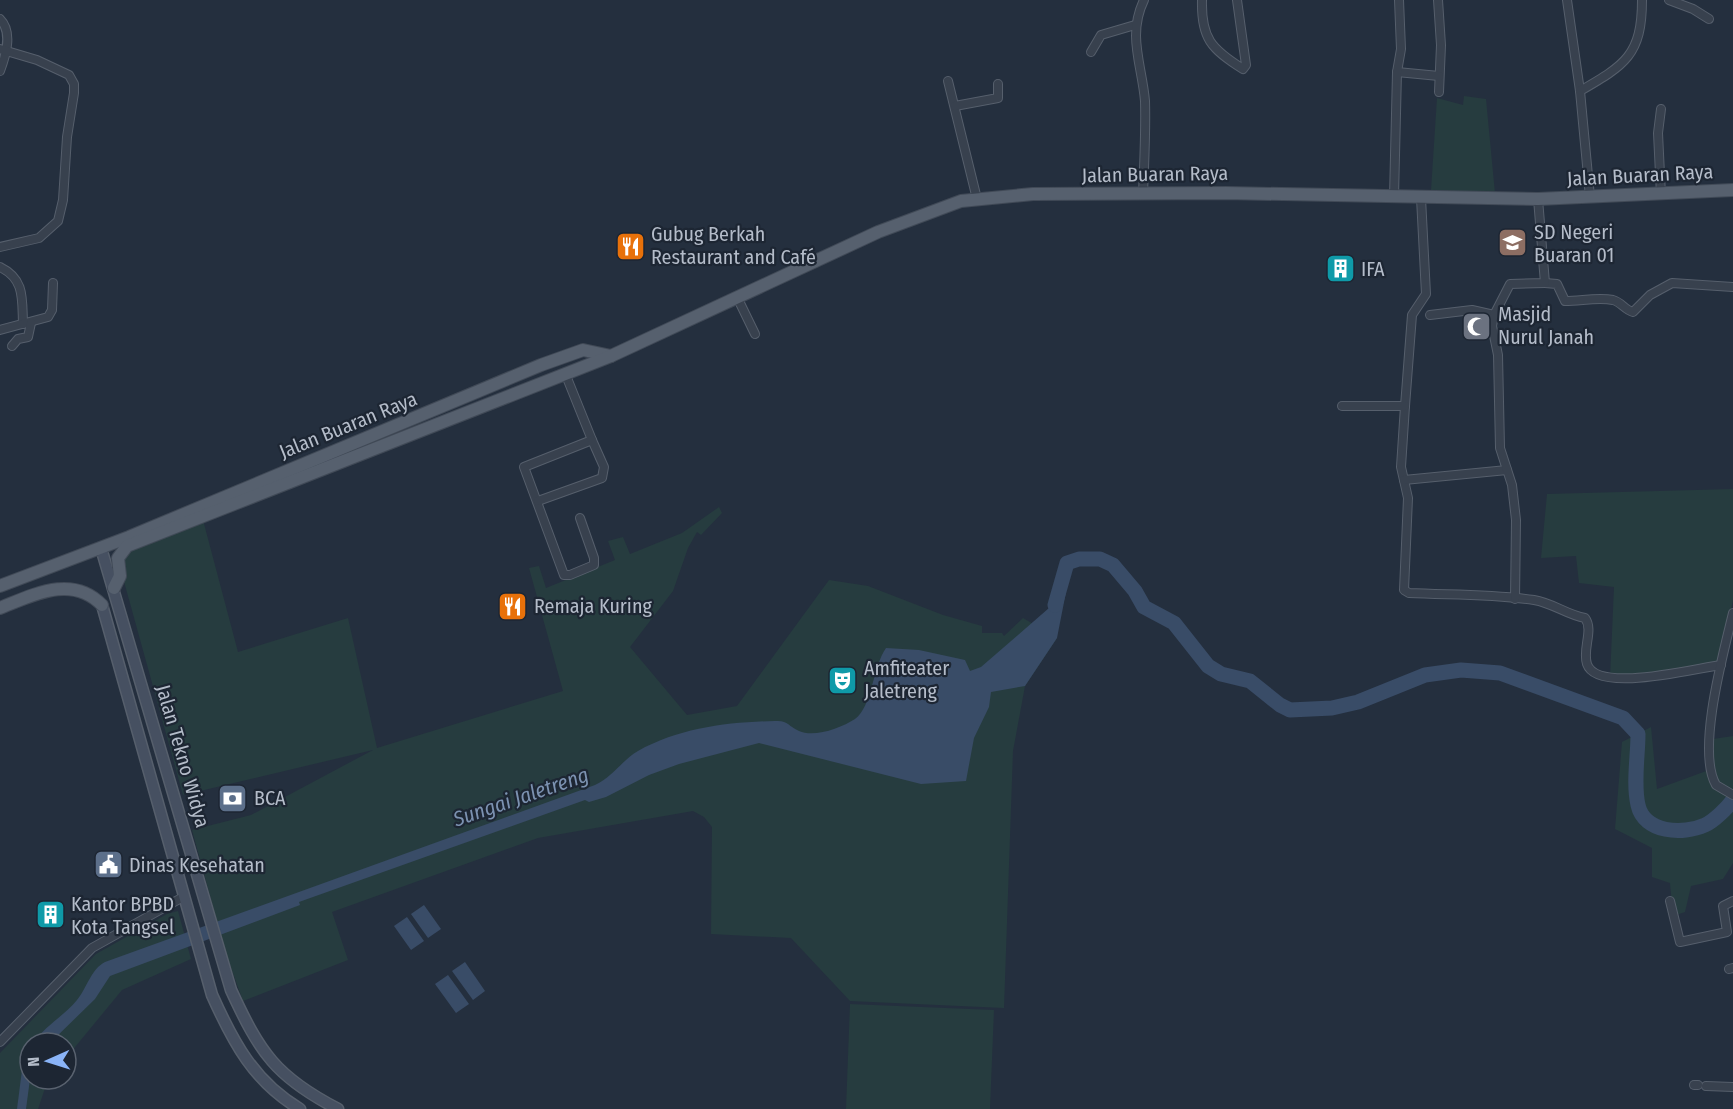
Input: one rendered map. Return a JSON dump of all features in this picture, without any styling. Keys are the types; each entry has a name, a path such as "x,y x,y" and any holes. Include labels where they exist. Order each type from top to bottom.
{"main road":[{"name":"Jalan Buaran Raya","path":"0,586 611,356 886,228 935,209 977,199 1033,194 1226,193 1538,199 1733,190"},
{"name":"Jalan Buaran Raya","path":"114,588 120,576 118,558 127,546 175,522 541,365 583,350 611,356"},
{"name":"Jalan Tekno Widya","path":"101,548 231,990 253,1038 274,1065 307,1093 338,1109"},
{"name":"Jalan Tekno Widya","path":"0,608 55,588 85,592 102,605 186,910 212,995 234,1043 260,1076 300,1109"}],"street":[{"path":"1143,195 1144,100 1135,48 1135,25 1144,0"},
{"path":"1202,0 1203,33 1243,69 1246,65 1237,0"},
{"path":"1394,197 1397,72 1401,49 1399,0"},
{"path":"1438,0 1439,92"},
{"path":"1568,0 1580,91 1590,197"},
{"path":"1580,91 1630,57 1639,35 1642,0"},
{"path":"1669,0 1693,9 1709,20"},
{"path":"0,19 7,32 0,71"},
{"path":"1091,52 1101,35 1135,25"},
{"path":"0,247 39,238 58,221 63,200 67,136 74,93 74,84 69,75 37,60 3,49"},
{"path":"1225,55 1243,53"},
{"path":"1397,72 1439,76"},
{"path":"948,81 977,199"},
{"path":"955,106 998,98 998,84"},
{"path":"1661,109 1658,133 1661,195"},
{"path":"1421,198 1426,294 1412,315 1405,406 1401,467 1408,498 1404,590 1409,593 1515,599 1561,607 1569,615 1585,618 1588,626 1585,651 1587,665 1594,673 1610,678 1630,679 1721,664"},
{"path":"1538,199 1545,283"},
{"path":"0,267 13,274 21,287 27,323 28,337 18,339 12,346"},
{"path":"0,330 45,320 51,314 53,283"},
{"path":"1515,599 1516,520 1512,485 1500,448 1498,355 1492,326 1494,315 1510,284 1557,284 1565,301 1588,302 1598,298 1616,301 1633,312 1650,295 1672,283 1733,287"},
{"path":"738,298 755,333"},
{"path":"1430,315 1472,310 1494,315"},
{"path":"538,501 602,478 604,467 565,373"},
{"path":"1342,406 1405,406"},
{"path":"580,518 594,558 594,565 570,575 564,575 525,465 592,440"},
{"path":"1404,480 1507,470"},
{"path":"1730,794 1716,785 1710,766 1712,709 1733,613"},
{"path":"0,1042 92,948 183,897"},
{"path":"1670,901 1680,942 1727,932 1723,905 1733,901"},
{"path":"1699,1085 1733,1087"}],"green space":[{"path":"1464,96 1486,99 1495,193 1431,190 1437,98 1463,105"},
{"path":"1733,489 1733,600 1720,663 1610,678 1614,587 1579,583 1576,556 1541,558 1547,494"},
{"path":"719,507 722,513 701,535 697,532 688,548 673,591 630,647 687,715 737,706 829,580 868,586 943,615 982,626 982,633 1002,633 1004,636 1023,618 1057,638 1025,686 1013,751 1004,1008 850,1001 791,938 711,934 712,827 704,817 693,811 538,838 332,912 348,960 243,1001 226,954 192,830 251,815 373,750 183,795 120,567 127,553 203,520 238,652 348,618 377,748 563,691 529,568 539,566 546,588 615,560 608,541 623,537 630,554 682,533"},
{"path":"1651,727 1657,789 1709,770 1713,739 1733,736 1733,863 1723,879 1691,886 1685,912 1673,916 1670,883 1652,877 1652,848 1615,829 1622,742"},
{"path":"178,911 191,959 122,990 78,1043 78,1031 21,1031 96,954 167,914"},
{"path":"850,1004 994,1010 990,1109 846,1109"},
{"path":"18,1034 18,1091 44,1091 38,1109 0,1109 0,1053"}],"water":[{"path":"1057,582 1066,592 1057,638 1025,686 991,692 989,707 974,738 966,781 921,784 759,743 679,764 649,775 606,797 589,802 585,800 299,902 300,905 110,976 95,999 62,1031 44,1031 77,1000 93,974 105,962 595,785 607,778 638,751 670,737 704,728 740,723 779,721 805,733 820,733 842,726 861,713 886,648 919,650 965,660 970,671 981,667 1049,608"},
{"path":"424,905 441,929 428,938 411,914"},
{"path":"407,917 424,941 411,950 394,926"},
{"path":"465,962 485,991 473,1000 452,971"},
{"path":"448,975 469,1004 456,1013 435,984"},
{"path":"19,1091 28,1091 26,1109 17,1109"}],"waterway":[{"name":"Sungai Jaletreng","path":"1055,605 1067,563 1079,559 1100,559 1113,565 1135,591 1144,607 1174,623 1208,666 1221,674 1250,681 1280,705 1290,710 1332,708 1358,702 1425,675 1461,670 1500,673 1623,718 1638,734 1636,779 1638,805 1642,814 1656,826 1686,830 1705,825 1733,800"}],"place":[{"name":"SD Negeri Buaran 01","path":"1513,243"},
{"name":"Gubug Berkah Restaurant and Café","path":"630,246"},
{"name":"IFA","path":"1340,269"},
{"name":"Masjid Nurul Janah","path":"1477,326"},
{"name":"Remaja Kuring","path":"513,606"},
{"name":"Amfiteater Jaletreng","path":"843,680"},
{"name":"BCA","path":"233,798"},
{"name":"Dinas Kesehatan","path":"108,865"},
{"name":"Kantor BPBD Kota Tangsel","path":"50,915"}]}
